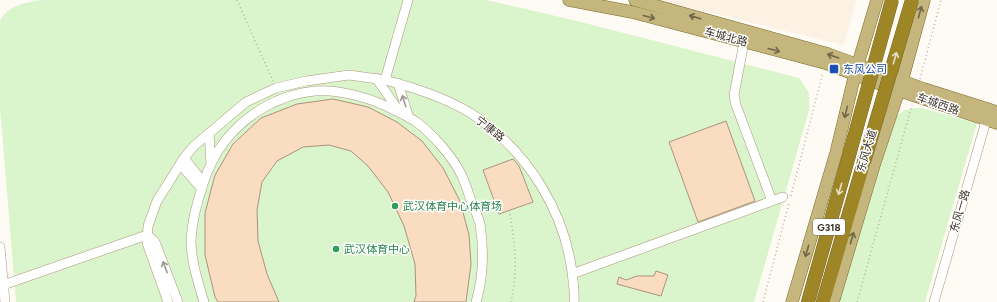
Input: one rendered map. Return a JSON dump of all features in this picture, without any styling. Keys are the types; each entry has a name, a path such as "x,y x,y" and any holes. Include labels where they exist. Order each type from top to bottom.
{"highway":[{"name":"东风大道","path":"808,302 892,0"},
{"name":"东风大道","path":"823,302 912,0"}],"main road":[{"name":"车城北路","path":"569,0 632,12 825,63 857,70 882,79"},
{"name":"车城北路","path":"636,0 828,54 857,70"},
{"path":"792,302 836,153 877,0"},
{"path":"834,302 874,165 900,85 924,0"},
{"name":"车城西路","path":"882,79 992,122"},
{"name":"车城西路","path":"916,92 997,112"}],"street":[{"path":"405,116 381,79 408,0"},
{"path":"632,12 636,0"},
{"path":"744,42 734,95 736,105 772,201"},
{"name":"宁康路","path":"147,235 148,226 157,202 182,161 194,146 246,102 276,88 310,80 349,75 381,79 398,83 439,97 477,117 505,140 534,174 549,198 562,227 570,257 575,293 574,302"},
{"path":"310,80 333,92"},
{"path":"398,83 405,116"},
{"path":"204,302 194,264 191,240 194,216 202,186 211,164 224,141 242,122 263,108 296,94 316,91 333,92 363,98 385,105 415,121 436,140 454,163 462,176 480,223 482,249 481,274 476,302"},
{"path":"242,122 251,100"},
{"name":"东风一路","path":"934,302 992,122"},
{"path":"209,133 211,164"},
{"path":"182,161 202,186"},
{"path":"572,274 783,197"},
{"path":"3,285 147,235"},
{"path":"147,235 147,243 168,302"},
{"path":"147,235 155,242 178,302"},
{"path":"0,247 5,302"}],"path":[{"path":"237,0 276,88"},
{"path":"857,302 942,0"},
{"path":"763,302 825,63"},
{"path":"510,214 515,242 515,285 511,302"}],"shaded area":[{"path":"658,0 857,0 843,45"}],"green space":[{"name":"武汉体育中心体育场","path":"40,0 486,0 577,21 799,78 809,93 809,110 754,302 16,302 0,107 0,21 12,8"},
{"path":"922,108 977,123 925,302 835,302 892,119 905,110"}],"building":[{"path":"333,99 368,107 397,122 422,141 443,168 460,201 469,235 471,264 466,302 414,302 416,296 415,264 404,226 388,192 368,166 351,151 329,145 303,147 277,161 262,182 257,210 258,241 267,274 279,302 218,302 215,297 205,255 205,213 215,175 233,144 261,118 297,104"},
{"path":"726,121 755,201 698,222 669,142"},
{"path":"513,159 519,166 533,202 499,214 483,170"},
{"path":"656,271 668,275 661,296 617,284 619,277 626,280 637,276 654,276"}],"place":[{"name":"东风公司","path":"834,69"},
{"name":"武汉体育中心体育场","path":"395,206"},
{"name":"武汉体育中心","path":"336,249"}]}
